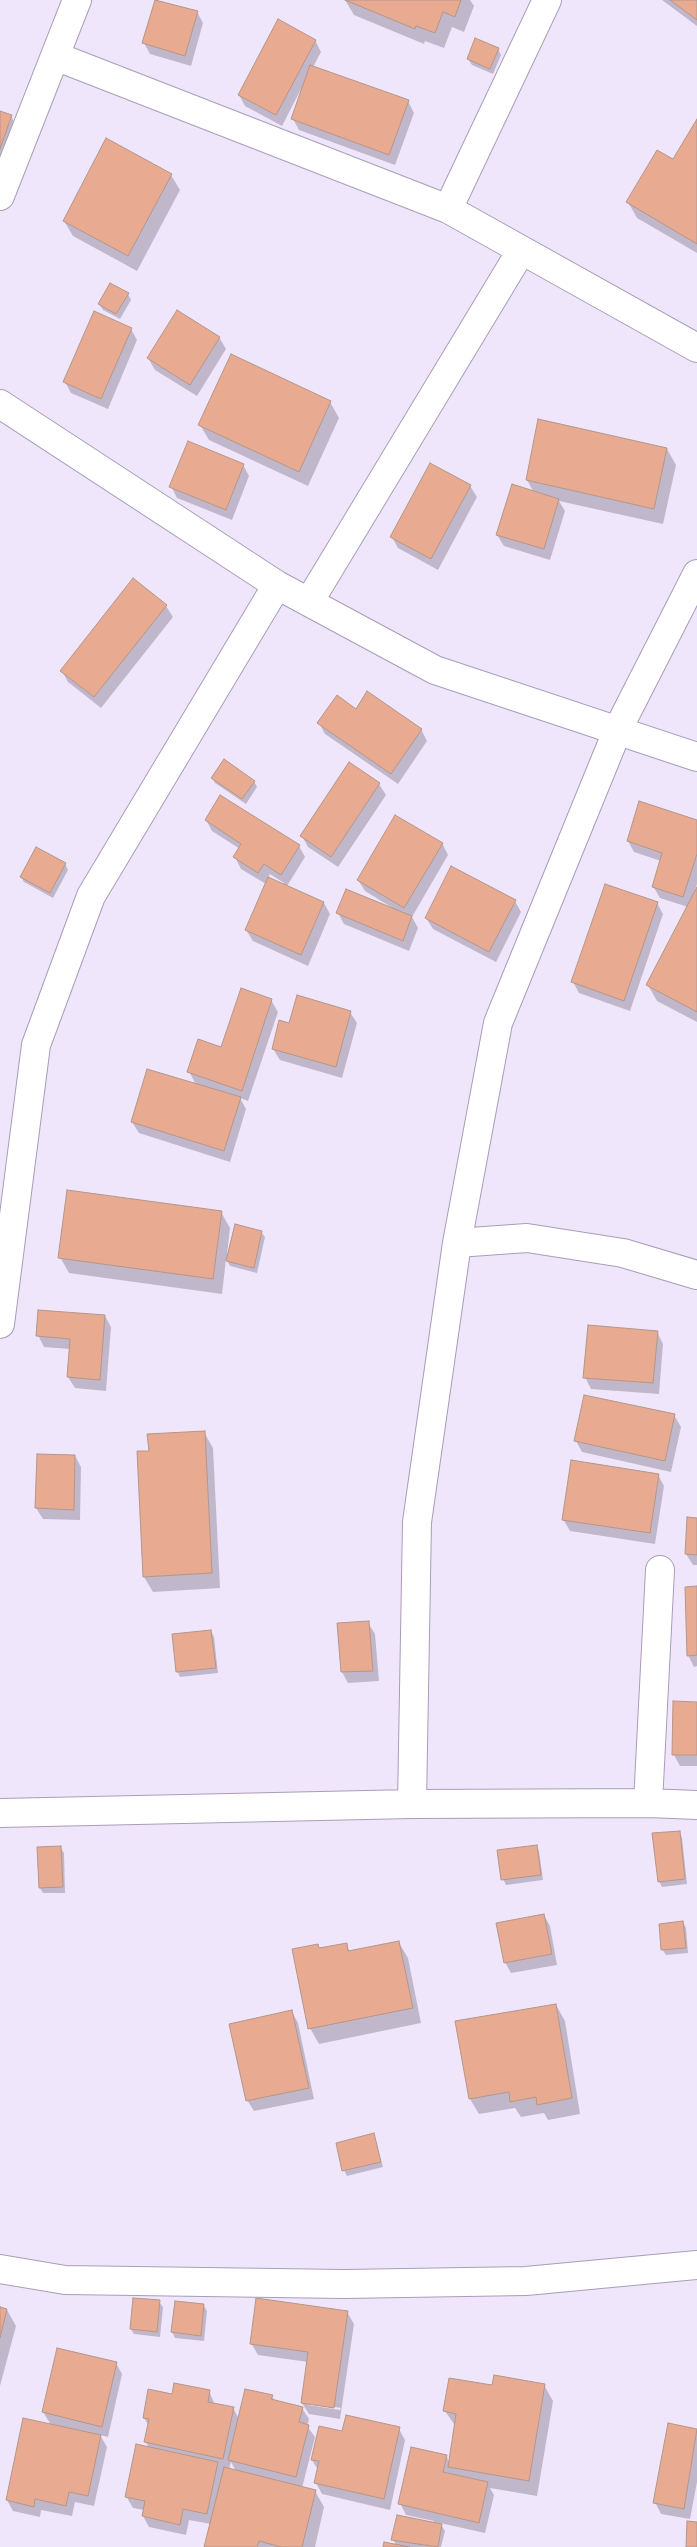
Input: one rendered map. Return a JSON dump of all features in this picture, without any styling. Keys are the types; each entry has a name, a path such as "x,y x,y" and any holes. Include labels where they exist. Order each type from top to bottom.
{"street":[{"path":"448,209 547,0"},
{"path":"0,196 55,56 71,2"},
{"path":"55,56 448,209 521,252 697,348"},
{"path":"309,602 521,252"},
{"path":"0,404 277,585 435,670 618,729 697,757"},
{"path":"412,1804 417,1522 457,1243 498,1023 618,729 697,574"},
{"path":"0,1324 2,1286 36,1045 91,896 277,585"},
{"path":"457,1243 527,1238 623,1253 697,1275"},
{"path":"648,1803 660,1570"},
{"path":"0,1813 412,1804 648,1803 697,1805"},
{"path":"0,2269 65,2280 344,2284 526,2281 697,2265"}],"building":[{"path":"155,0 198,11 185,56 142,43"},
{"path":"345,0 461,0 455,17 443,12 435,33 416,26 415,29"},
{"path":"670,0 697,0 697,20"},
{"path":"278,19 316,40 276,115 238,95"},
{"path":"475,38 499,48 490,69 467,59"},
{"path":"310,65 409,100 389,155 291,119"},
{"path":"0,111 12,115 0,149"},
{"path":"697,119 697,244 626,202 657,150 673,159"},
{"path":"106,138 172,174 128,256 63,221"},
{"path":"110,283 129,293 116,314 98,304"},
{"path":"177,310 220,337 190,385 147,358"},
{"path":"94,311 132,328 101,399 63,382"},
{"path":"231,354 331,401 299,472 198,425"},
{"path":"538,419 667,448 654,509 526,480"},
{"path":"188,441 244,464 226,510 169,487"},
{"path":"430,463 471,485 431,559 390,537"},
{"path":"512,484 559,499 544,549 496,535"},
{"path":"133,578 167,605 94,697 60,671"},
{"path":"367,691 422,729 391,774 317,723 337,695 356,709"},
{"path":"224,759 255,781 242,799 211,778"},
{"path":"349,762 380,783 331,857 300,836"},
{"path":"220,795 300,845 281,875 264,864 258,873 233,857 241,844 205,820"},
{"path":"639,801 697,820 697,854 683,897 652,887 662,853 627,841"},
{"path":"395,815 443,843 404,908 357,880"},
{"path":"36,847 66,863 50,893 20,877"},
{"path":"451,866 516,900 489,952 425,918"},
{"path":"268,877 324,902 301,955 245,930"},
{"path":"605,884 658,902 624,1001 571,982"},
{"path":"697,887 697,1012 646,985"},
{"path":"346,889 412,916 403,941 336,913"},
{"path":"241,988 272,999 242,1091 187,1072 198,1039 221,1047"},
{"path":"297,995 351,1011 336,1067 272,1049 279,1020 289,1023"},
{"path":"147,1069 241,1097 224,1151 131,1122"},
{"path":"67,1190 222,1211 213,1279 58,1258"},
{"path":"235,1224 262,1231 254,1268 226,1261"},
{"path":"38,1310 105,1315 100,1380 67,1377 70,1339 36,1336"},
{"path":"588,1325 658,1331 653,1383 583,1378"},
{"path":"584,1395 675,1414 665,1461 574,1441"},
{"path":"205,1431 212,1573 143,1577 137,1451 149,1451 147,1434"},
{"path":"37,1454 75,1455 74,1510 35,1508"},
{"path":"571,1460 659,1474 650,1533 562,1520"},
{"path":"687,1517 697,1518 697,1555 685,1554"},
{"path":"697,1586 697,1655 687,1656 685,1587"},
{"path":"369,1621 373,1671 341,1672 337,1623"},
{"path":"211,1630 216,1668 176,1672 172,1634"},
{"path":"673,1701 697,1702 697,1755 672,1755"},
{"path":"680,1831 685,1879 658,1882 652,1833"},
{"path":"537,1845 541,1875 501,1880 497,1850"},
{"path":"61,1846 63,1887 39,1888 37,1847"},
{"path":"544,1914 552,1954 504,1963 496,1923"},
{"path":"683,1921 686,1948 661,1950 659,1924"},
{"path":"399,1941 413,2008 308,2029 292,1949 318,1944 319,1948 347,1943 348,1951"},
{"path":"556,2004 572,2098 537,2105 536,2097 510,2102 509,2092 469,2099 455,2021"},
{"path":"292,2010 309,2088 246,2101 229,2024"},
{"path":"374,2133 381,2162 342,2171 336,2143"},
{"path":"133,2298 160,2300 157,2332 130,2329"},
{"path":"256,2298 348,2311 334,2408 301,2403 308,2352 250,2344"},
{"path":"175,2301 204,2304 201,2336 171,2332"},
{"path":"0,2307 7,2309 0,2338"},
{"path":"57,2348 117,2362 102,2427 42,2412"},
{"path":"494,2375 545,2384 529,2481 448,2467 456,2414 443,2411 449,2378 492,2385"},
{"path":"174,2383 210,2390 208,2402 234,2407 223,2459 144,2442 149,2419 143,2418 148,2389 172,2394"},
{"path":"245,2389 273,2395 271,2399 303,2407 299,2422 309,2425 296,2477 228,2460"},
{"path":"346,2415 400,2427 384,2499 314,2483 319,2461 311,2460 319,2426 342,2431"},
{"path":"23,2418 101,2435 88,2496 69,2492 66,2506 35,2499 34,2507 6,2500"},
{"path":"668,2423 697,2429 684,2509 653,2503"},
{"path":"136,2444 218,2462 207,2514 183,2509 180,2525 142,2516 145,2501 125,2497"},
{"path":"411,2447 447,2455 443,2472 488,2482 479,2523 398,2504"},
{"path":"224,2467 316,2490 302,2547 281,2547 259,2541 257,2547 204,2547"},
{"path":"397,2515 442,2524 438,2547 391,2540"},
{"path":"687,2521 697,2522 697,2547 686,2547"},
{"path":"384,2542 410,2547 383,2547"}]}
